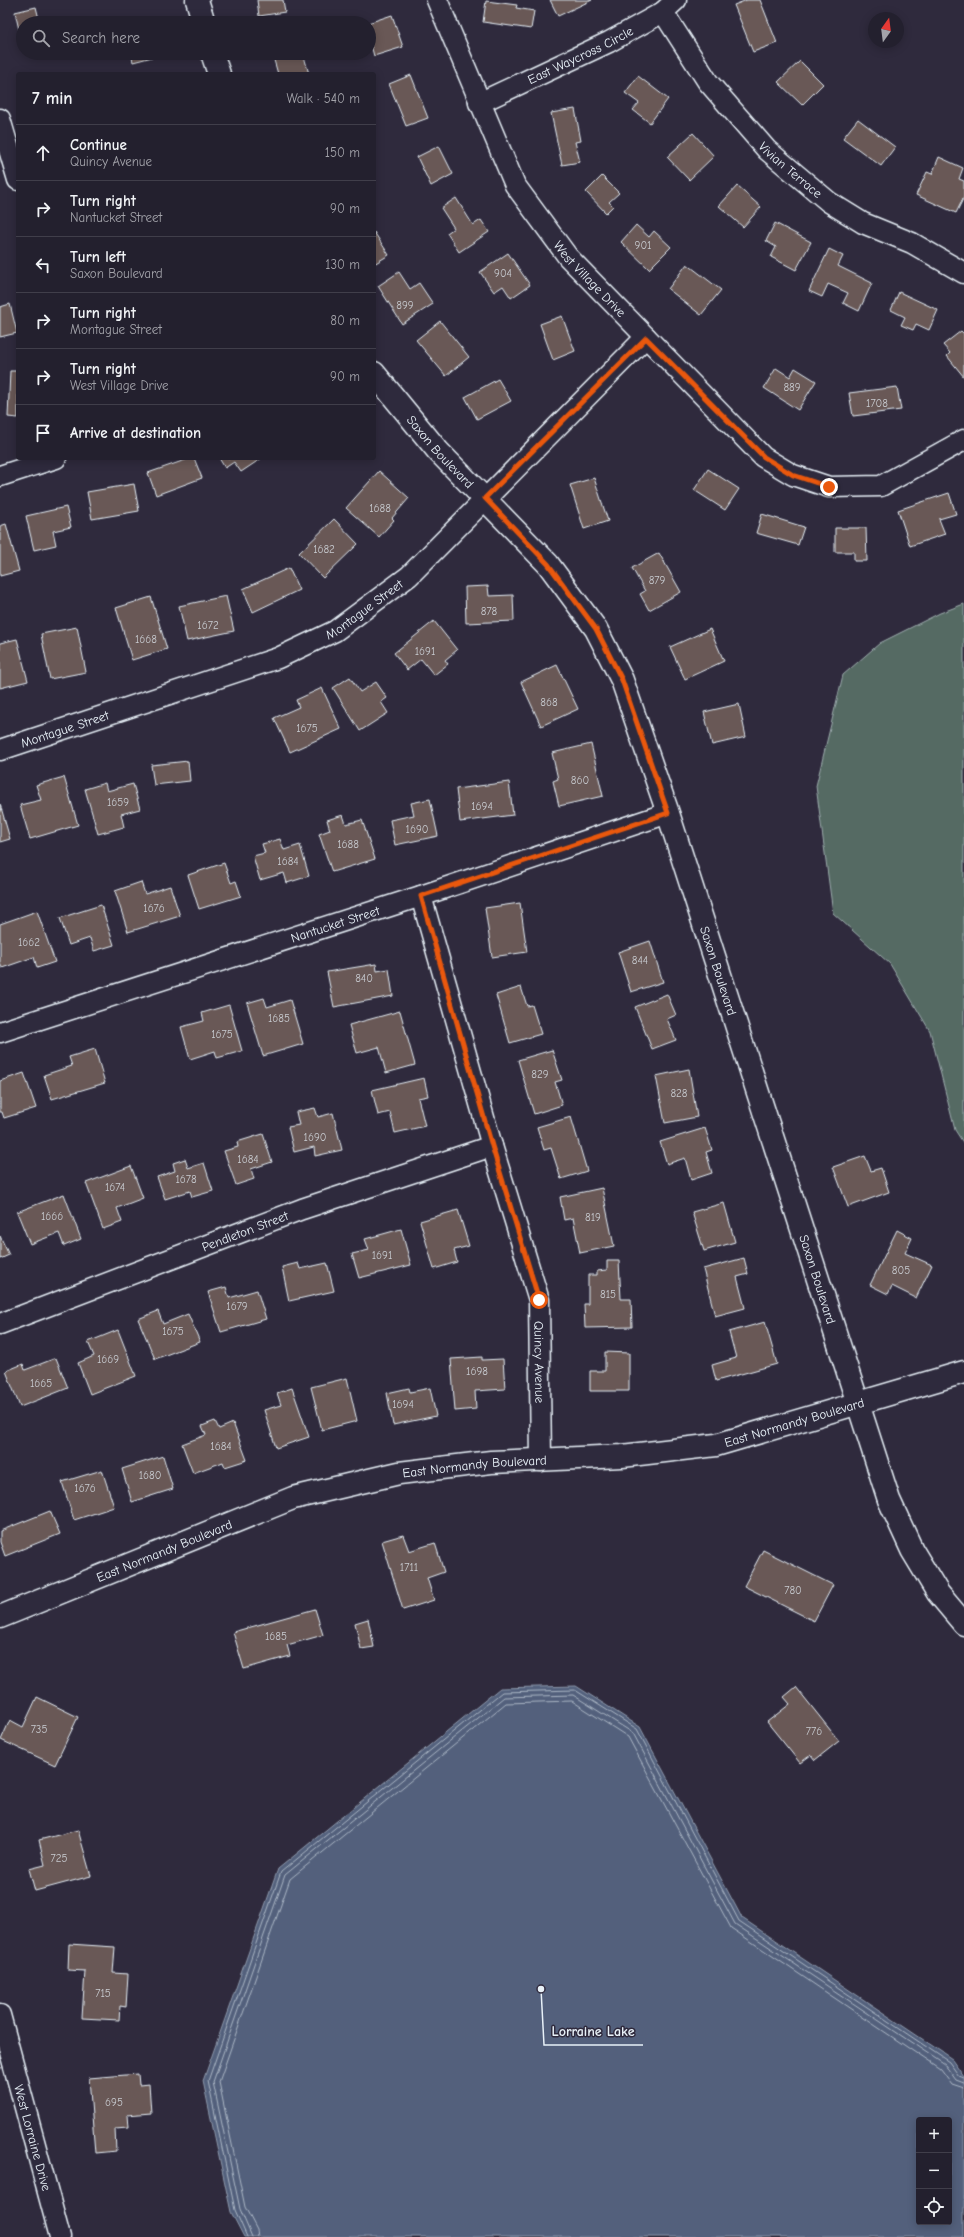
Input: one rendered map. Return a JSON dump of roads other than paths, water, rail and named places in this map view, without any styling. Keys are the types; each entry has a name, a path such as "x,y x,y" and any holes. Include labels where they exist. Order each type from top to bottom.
{"main road":[{"path":"197,0 202,16"},
{"path":"214,60 218,72"},
{"name":"Saxon Boulevard","path":"376,375 438,451 548,564 596,629 622,680 668,813 889,1500 909,1542 938,1593 964,1624"},
{"name":"East Normandy Boulevard","path":"0,1617 293,1498 399,1473 491,1462 541,1461 622,1456 716,1445 858,1405 964,1372"}],"street":[{"name":"West Village Drive","path":"437,0 479,103 515,185 568,257 764,457 793,475 829,487 881,486 964,440"},
{"name":"East Waycross Circle","path":"479,103 609,42 670,6"},
{"name":"Vivian Terrace","path":"670,6 708,82 766,150 829,202 863,223 912,243 964,273"},
{"path":"0,119 16,173"},
{"name":"Montague Street","path":"0,750 278,658 335,631 410,576 485,498 646,338"},
{"path":"0,476 50,460"},
{"name":"Nantucket Street","path":"0,1032 421,896 668,813"},
{"name":"Quincy Avenue","path":"421,896 492,1146 539,1300 541,1461"},
{"name":"Pendleton Street","path":"0,1324 302,1209 492,1146"},
{"name":"West Lorraine Drive","path":"0,2015 60,2237"}],"water":[{"path":"576,1686 640,1727 742,1918 952,2059 964,2076 964,2237 244,2237 231,2212 203,2081 278,1869 500,1688"}],"place":[{"name":"Lorraine Lake","path":"541,1989"}]}
